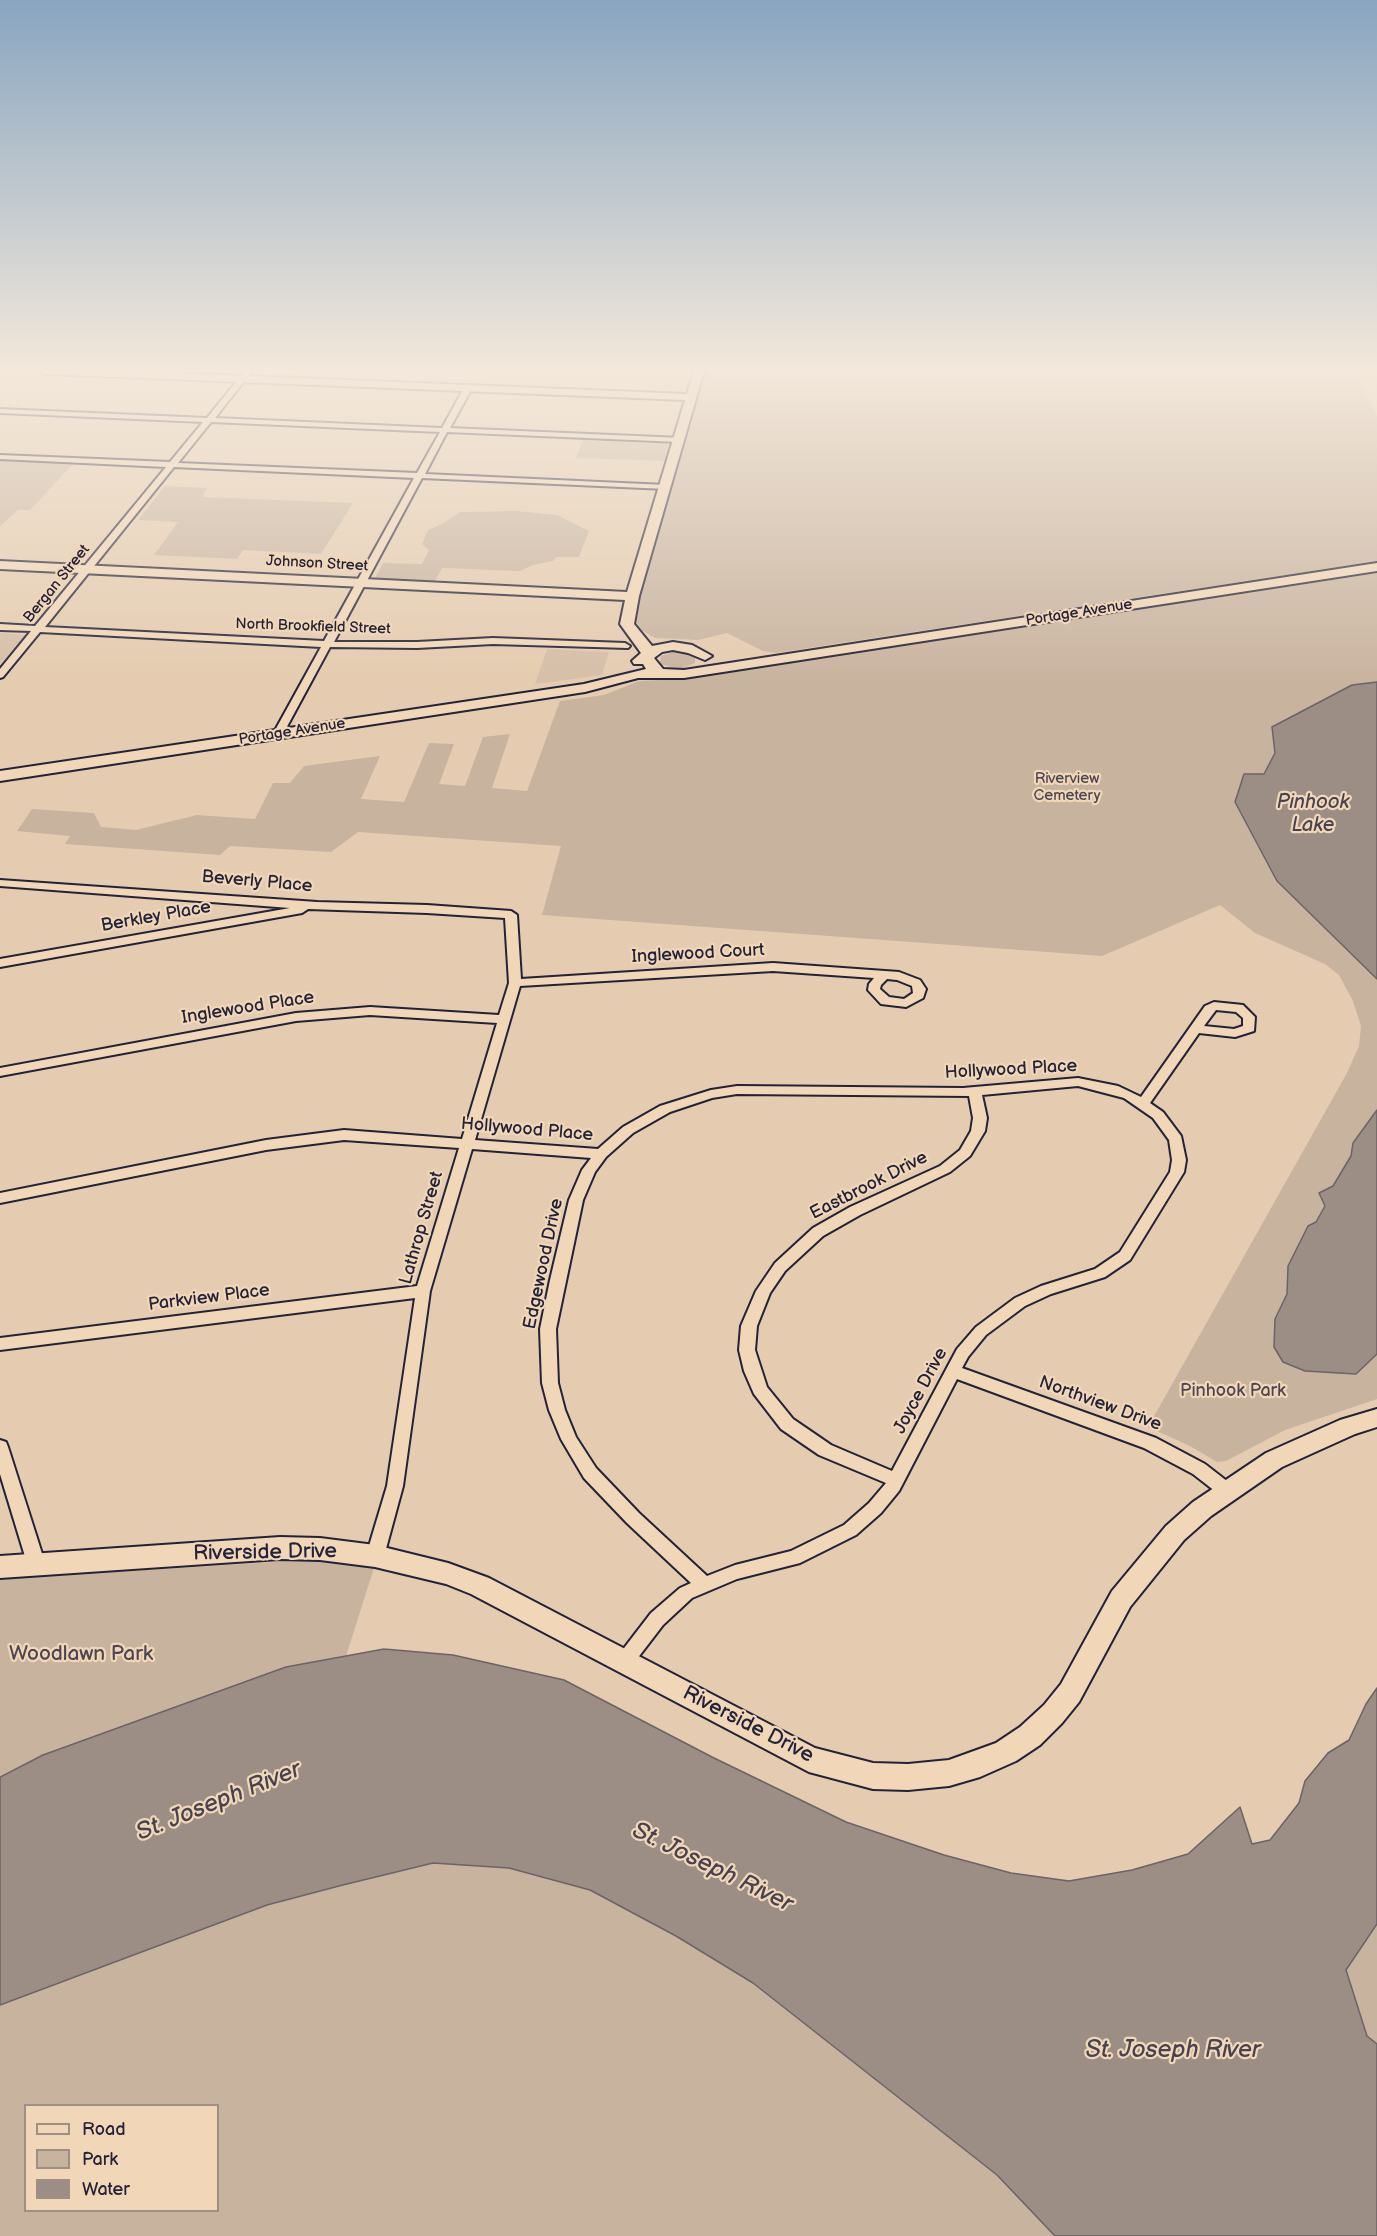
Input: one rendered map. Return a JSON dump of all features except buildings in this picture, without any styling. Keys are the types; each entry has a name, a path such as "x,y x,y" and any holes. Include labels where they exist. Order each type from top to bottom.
{"street":[{"name":"Bergan Street","path":"0,675 164,475"},
{"path":"405,475 666,487"},
{"path":"660,673 651,668 645,645 627,624 632,596 669,475"},
{"path":"278,734 420,476"},
{"name":"Johnson Street","path":"0,565 632,596"},
{"name":"Portage Avenue","path":"0,776 585,688 638,674 676,674 1377,567"},
{"path":"629,613 637,631 673,646"},
{"name":"North Brookfield Street","path":"0,627 328,644 393,645 512,641 625,646"},
{"name":"Portage Avenue","path":"585,688 658,649 673,646 692,648 705,656 730,659 781,658"},
{"path":"699,670 704,667 705,656"},
{"name":"Beverly Place","path":"0,883 317,906 427,909 511,915"},
{"name":"Berkley Place","path":"0,963 317,906"},
{"name":"Lathrop Street","path":"375,1556 395,1486 423,1291 515,983 511,915"},
{"name":"Inglewood Court","path":"515,983 761,967 883,976"},
{"name":"Inglewood Place","path":"0,1072 296,1017 370,1011 504,1019"},
{"path":"1143,1103 1196,1029"},
{"name":"Hollywood Place","path":"0,1198 314,1137 374,1135 601,1154 646,1118 686,1101 728,1091 762,1088 975,1092 1078,1082 1113,1089 1143,1103"},
{"name":"Eastbrook Drive","path":"896,1480 825,1450 787,1424 760,1390 752,1371 747,1350 749,1326 754,1307 780,1268 818,1232 855,1211 945,1169 965,1153 978,1131 980,1118 975,1092"},
{"name":"Joyce Drive","path":"624,1662 657,1619 686,1593 735,1572 794,1558 850,1530 875,1508 896,1480 962,1353 1000,1315 1020,1302 1046,1290 1100,1273 1114,1265 1131,1248 1177,1172 1179,1161 1176,1139 1168,1126 1143,1103"},
{"name":"Edgewood Drive","path":"601,1154 578,1194 557,1280 548,1329 550,1383 557,1410 569,1438 590,1473 633,1518 704,1584"},
{"name":"Parkview Place","path":"0,1344 423,1291"},
{"name":"Northview Drive","path":"953,1371 1150,1443 1199,1469 1226,1490"},
{"name":"Riverside Drive","path":"0,1567 280,1548 320,1549 375,1556 448,1574 480,1587 809,1759 843,1770 873,1776 908,1777 949,1773 980,1764 1014,1747 1053,1714 1070,1693 1109,1619 1146,1566 1174,1533 1226,1490 1303,1446 1377,1418"},
{"path":"0,1447 36,1563"}],"shaded area":[{"path":"0,633 25,635 0,664"},
{"path":"547,649 609,652 602,675 535,684"}],"green space":[{"path":"0,475 62,475 30,510 18,510 0,526"},
{"path":"674,475 1377,475 1377,561 776,653 763,651 727,633 698,640 655,638 641,630 635,622 634,614"},
{"path":"165,486 207,488 202,497 353,503 321,554 243,550 237,559 154,555 178,522 138,520"},
{"path":"516,511 557,515 589,531 579,557 556,557 553,561 533,565 520,571 442,568 435,581 375,578 383,563 422,564 429,550 422,544 428,530 460,512"},
{"name":"Riverview Cemetery","path":"1377,573 1377,682 1352,685 1272,727 1275,753 1264,774 1277,881 1377,979 1377,1110 1353,1143 1351,1156 1325,1206 1288,1266 1288,1294 1275,1319 1274,1347 1283,1362 1305,1371 1356,1374 1377,1354 1377,1399 1285,1430 1226,1461 1217,1462 1190,1446 1148,1427 1347,1073 1359,1046 1361,1026 1353,1001 1339,975 1325,964 1255,933 1220,905 1102,956 542,915 561,846 358,832 331,852 230,846 220,855 65,844 70,836 17,831 32,809 94,813 101,827 136,830 197,815 255,819 273,783 290,783 304,766 380,756 361,799 404,802 429,743 454,744 439,784 465,786 483,737 510,734 492,788 527,791 560,701 604,695 639,681 684,679"},
{"path":"674,652 689,654 695,658 695,663 680,669 660,664 661,656"},
{"name":"Woodlawn Park","path":"308,1560 374,1568 346,1656 286,1667 43,1755 0,1776 0,1579"},
{"path":"433,1863 509,1868 590,1890 676,1936 753,1983 997,2175 1055,2236 0,2236 0,2005 267,1905"},
{"path":"1377,1924 1377,2044 1367,2036 1346,1970"}],"water":[{"name":"Pinhook Lake","path":"1377,682 1377,979 1277,881 1235,802 1244,774 1264,774 1275,753 1272,727 1352,685"},
{"path":"1377,1110 1377,1354 1356,1374 1305,1371 1283,1362 1274,1347 1275,1319 1287,1294 1288,1266 1308,1226 1316,1222 1325,1206 1319,1193 1333,1186 1351,1156 1353,1143"},
{"name":"St. Joseph River","path":"384,1649 453,1655 564,1680 712,1757 846,1822 944,1855 1011,1873 1069,1881 1132,1870 1188,1854 1240,1807 1252,1844 1270,1840 1299,1803 1305,1781 1328,1753 1349,1740 1366,1704 1377,1688 1377,1924 1346,1970 1367,2036 1377,2044 1377,2236 1055,2236 997,2175 753,1983 676,1936 590,1890 509,1868 433,1863 267,1905 0,2005 0,1777 43,1755 286,1667"}],"park label":[{"name":"Pinhook Park","path":"1233,1391"}]}
